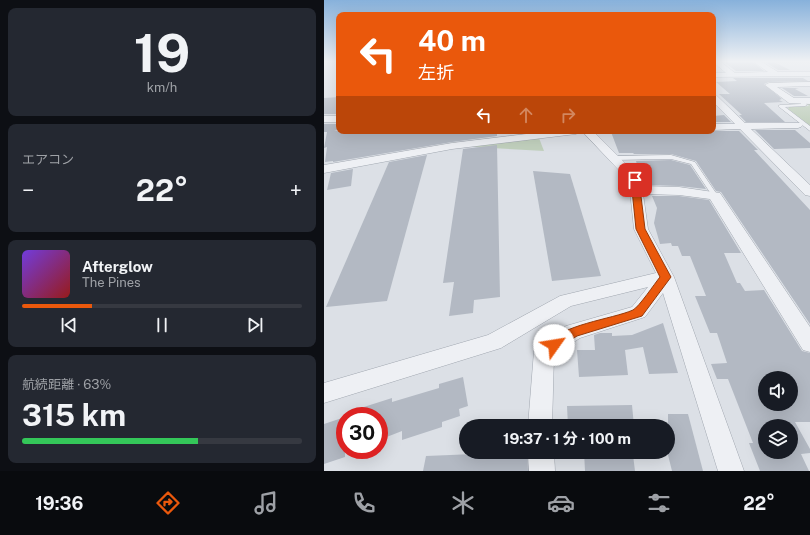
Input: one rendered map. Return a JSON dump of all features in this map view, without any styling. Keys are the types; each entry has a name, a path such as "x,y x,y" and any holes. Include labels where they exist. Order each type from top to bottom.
{"street":[{"path":"799,84 810,92"},
{"path":"804,102 792,101 769,85 810,84"},
{"path":"716,100 810,192"},
{"path":"324,119 336,119"},
{"path":"716,127 798,125"},
{"path":"324,169 452,146 551,134"},
{"path":"590,134 635,180 640,229 666,277 731,471"},
{"path":"637,190 679,191 715,196 810,344"},
{"path":"324,393 494,342 566,301 666,277"},
{"path":"540,419 544,351 573,332 638,312 666,277"},
{"path":"541,459 542,471"}],"lane":[{"path":"804,102 805,105 780,106 810,129"},
{"path":"614,158 671,157 693,163 715,196"}],"green space":[{"path":"806,103 810,103 810,126 788,109 789,107 809,106"},
{"path":"539,138 544,151 474,147 475,145"}],"building":[{"path":"718,84 764,84 782,99 779,100 783,102 764,103 785,122 746,122 739,115 742,115 719,94 730,94"},
{"path":"782,88 799,88 795,89 808,96 794,96"},
{"path":"336,97 336,114 324,114 324,98"},
{"path":"724,115 731,122 716,122 716,116"},
{"path":"324,124 336,124 336,131 334,131 336,131 336,134 497,134 497,136 325,162 327,147 324,148 327,132 324,132"},
{"path":"755,130 795,130 810,143 810,148 774,149"},
{"path":"716,131 739,131 758,150 754,150 810,210 810,324 721,192 716,191 696,161 671,154 619,153 612,134 716,134"},
{"path":"497,145 500,297 474,300 473,313 449,316 454,282 443,283 463,149"},
{"path":"427,155 387,301 326,307 389,162"},
{"path":"671,160 690,165 706,189 648,185 642,171 639,171 636,161"},
{"path":"353,169 351,186 327,190 331,173"},
{"path":"533,171 570,174 601,276 552,281"},
{"path":"652,196 679,196 709,200 741,253 724,253 737,283 740,283 745,291 764,290 802,351 810,353 810,422 798,422 798,419 758,419 758,459 798,459 798,427 810,449 810,453 801,454 809,471 760,471 749,443 753,443 728,379 717,379 711,364 727,363 717,333 710,333 695,296 706,296 690,256 682,256 678,246 672,246 671,243 660,244 654,223 657,208"},
{"path":"663,323 678,373 649,374 643,347 625,350 628,375 579,377 577,350 595,350 594,335 600,333 612,333 612,336 632,335"},
{"path":"463,377 468,406 459,409 460,416 442,422 442,427 402,440 402,431 388,436 388,407 364,407 392,398 392,402 439,388 439,384"},
{"path":"632,405 633,419 568,419 567,406"},
{"path":"668,414 688,414 703,471 672,471 669,459 675,459 675,419 668,419"},
{"path":"336,420 336,459 339,459 324,464 324,424"},
{"path":"459,455 459,459 527,459 528,471 423,471 426,456"},
{"path":"584,459 634,459 635,471 585,471"}],"route":[{"path":"554,345 573,332 638,312 666,277 640,229 635,180"}]}
